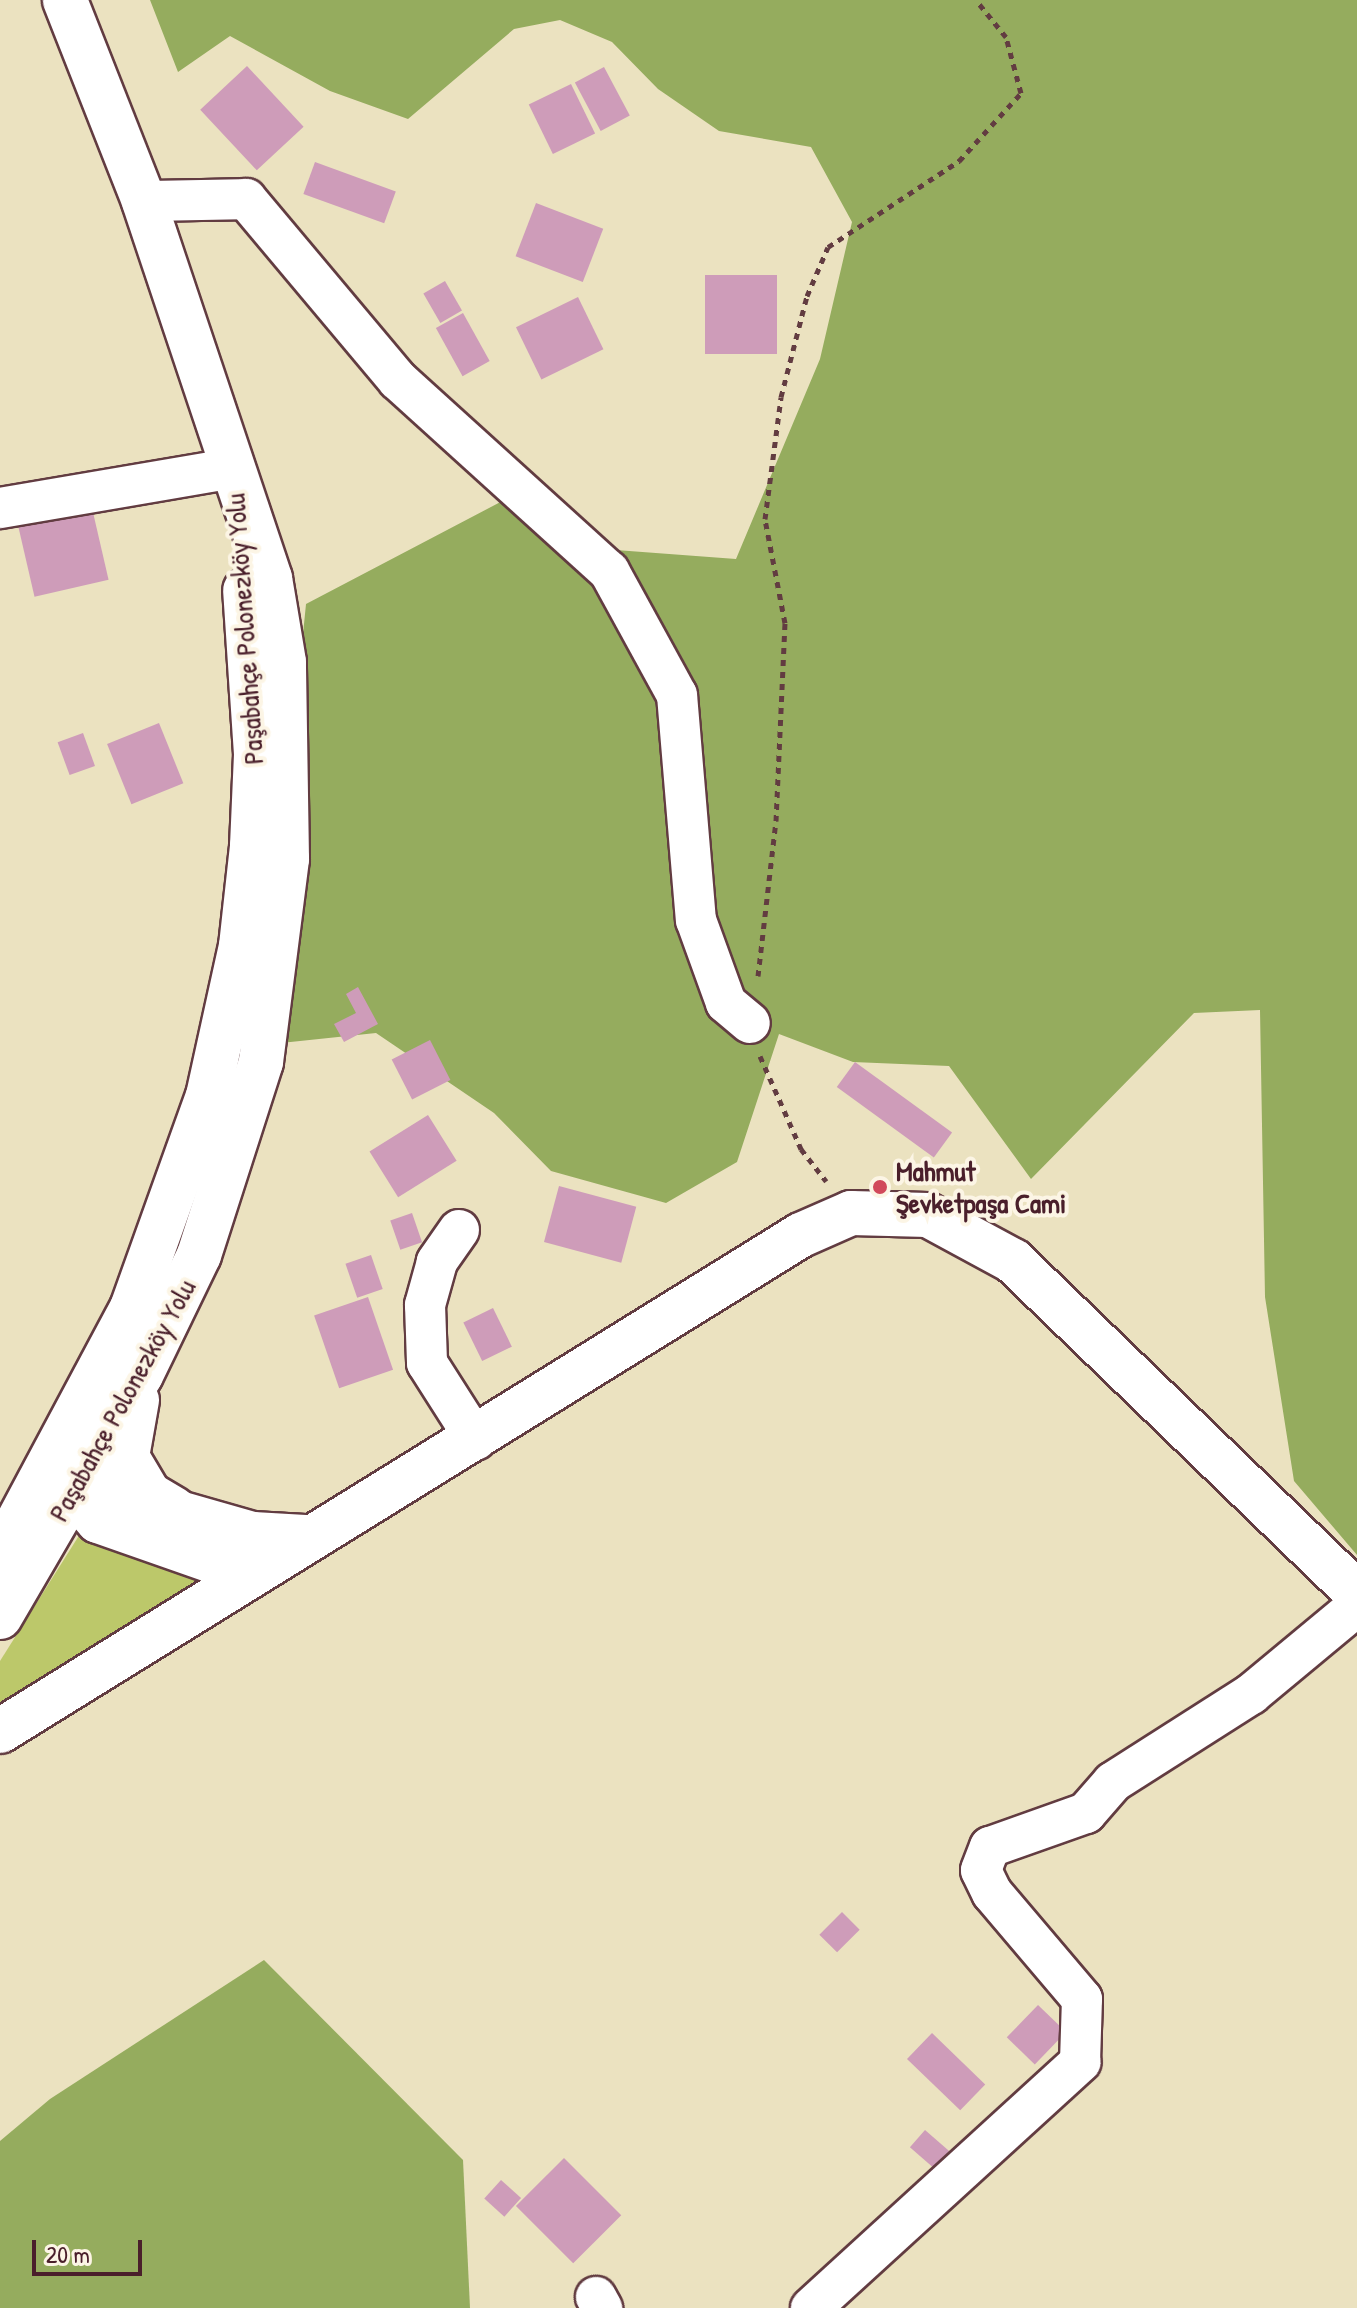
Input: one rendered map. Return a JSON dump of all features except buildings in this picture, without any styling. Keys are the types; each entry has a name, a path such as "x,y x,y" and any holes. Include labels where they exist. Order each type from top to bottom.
{"main road":[{"name":"Paşabahçe Polonezköy Yolu","path":"0,1617 175,1310 225,1184 261,1062 287,859 284,662 270,578 144,201 65,0"},
{"name":"Paşabahçe Polonezköy Yolu","path":"0,1555 132,1308 183,1177 241,946 256,754 233,468"},
{"path":"0,1731 476,1440 801,1235 851,1213 928,1215 1013,1261 1357,1593"},
{"path":"175,1310 126,1436 134,1475 186,1517"},
{"path":"80,1408 73,1437 78,1484 98,1521 212,1561 253,1563 330,1530"},
{"path":"31,1501 49,1485 78,1484 186,1517 274,1539 330,1530"}],"street":[{"path":"144,201 246,199 398,380 609,571 677,695 696,920 726,1003 750,1023"},
{"path":"0,508 233,468"},
{"path":"459,1230 437,1262 425,1305 427,1363 476,1440"},
{"path":"811,2308 1080,2062 1082,1999 992,1893 981,1870 990,1847 1086,1813 1113,1782 1251,1694 1357,1606"}],"path":[{"path":"851,1213 801,1149 750,1023 777,806 785,623 765,519 781,397 828,247 959,161 1021,93 1006,37 976,0"}],"green space":[{"path":"150,0 1357,0 1357,1555 1294,1481 1265,1297 1260,1010 1194,1013 1031,1179 949,1066 853,1062 779,1034 737,1162 666,1203 551,1171 494,1113 376,1033 262,1045 306,604 510,497 589,548 736,559 820,359 852,222 811,147 719,131 658,89 612,42 560,20 514,29 408,119 330,91 230,36 178,72"},
{"path":"80,1534 237,1577 0,1715 0,1661"},
{"path":"264,1960 463,2160 470,2308 0,2308 0,2141 50,2099"}],"place":[{"name":"Mahmut Şevketpaşa Cami","path":"880,1187"}]}
